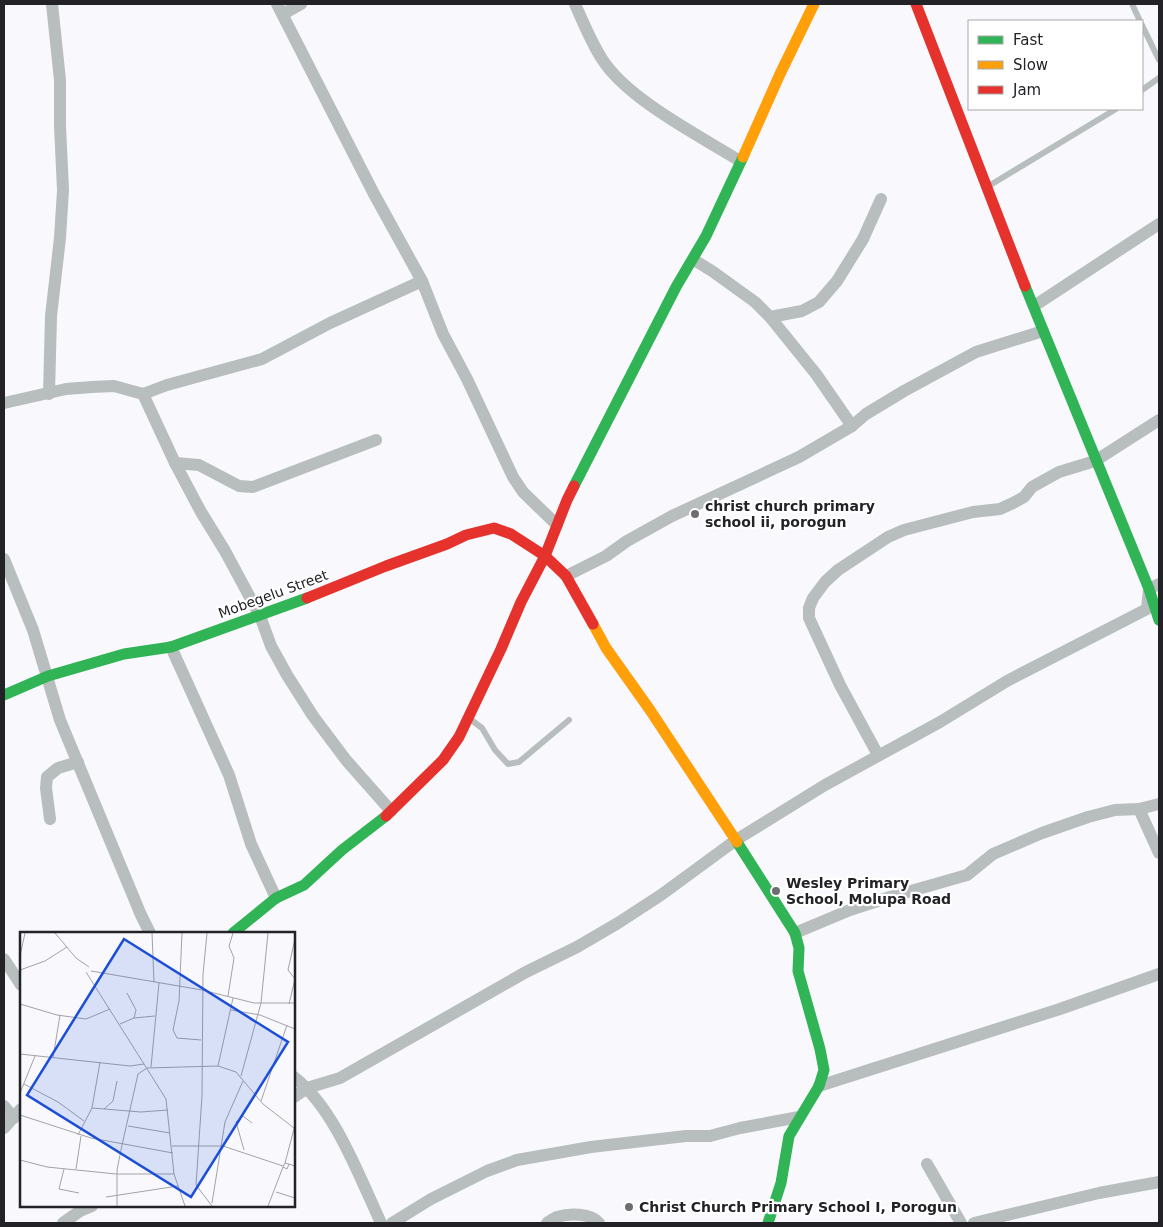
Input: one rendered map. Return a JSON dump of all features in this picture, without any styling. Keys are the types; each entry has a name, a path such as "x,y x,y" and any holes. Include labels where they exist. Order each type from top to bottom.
{"street":[{"path":"50,394 51,316 60,238 63,190 60,80 52,4"},
{"path":"301,4 280,9 374,194 422,281 443,334 467,379 513,476 523,492 557,525"},
{"path":"575,4 602,60 618,79 649,105 740,161"},
{"path":"234,932 276,898 304,885 342,850 391,811 443,760 459,737 544,556 568,500 676,287 694,260 716,216 784,61 814,4"},
{"path":"915,6 1095,461 1154,586 1159,620"},
{"path":"770,317 802,311 819,302 837,281 864,238 880,199"},
{"path":"1034,306 1159,224"},
{"path":"694,260 755,302 770,317 816,374 852,426"},
{"path":"4,403 66,390 114,386 143,394 167,385 262,359 330,323 422,281"},
{"path":"566,576 606,556 627,541 672,516 799,458 852,426 866,414 904,391 976,352 1042,331"},
{"path":"143,394 175,463 260,616 272,646 313,716 346,760 391,811"},
{"path":"878,755 840,685 809,618 809,608 813,598 825,582 838,570 888,537 904,530 973,512 1000,509 1013,504 1024,497 1032,487 1058,472 1095,461 1159,420"},
{"path":"175,463 199,465 239,486 253,487 376,440"},
{"name":"Mobegelu Street","path":"4,695 48,676 124,654 171,647 260,616 466,535 494,528 511,534 544,556 566,576 606,648 650,710 795,933"},
{"path":"4,559 33,630 60,720 150,932"},
{"path":"295,1096 308,1088 340,1078 526,972 577,947 661,895 736,840 825,784 940,722 1007,681 1147,609 1154,586"},
{"path":"171,647 228,775 251,844 276,898"},
{"path":"50,819 46,788 48,777 58,768 78,762"},
{"path":"768,1223 781,1183 789,1136 798,1117 819,1086 824,1070 798,971 799,948 795,933 850,910 967,875 993,854 1042,834 1106,813 1139,809 1159,804"},
{"path":"1139,809 1159,853"},
{"path":"4,959 20,983"},
{"path":"819,1086 1060,1009 1159,974"},
{"path":"295,1078 308,1088 331,1120 381,1223"},
{"path":"4,1106 18,1113 4,1128"},
{"path":"392,1223 431,1199 487,1171 517,1160 686,1136 710,1136 798,1117"},
{"path":"927,1164 961,1223"},
{"path":"974,1223 1017,1218 1099,1193 1159,1182"},
{"path":"63,1223 80,1211 90,1207"},
{"path":"547,1223 557,1217 575,1214 595,1219 599,1223"}],"lane":[{"path":"1132,4 1140,20"},
{"path":"1143,27 1159,60"},
{"path":"1143,89 1159,78"},
{"path":"986,188 1114,110"},
{"path":"469,718 482,728 495,750 508,764 519,762 570,720"}],"traffic: fast":[{"path":"574,486 676,287 706,236 743,157"},
{"path":"1025,286 1149,589 1159,620"},
{"path":"4,695 48,676 124,654 171,647 307,598"},
{"path":"234,932 276,898 304,885 342,850 386,816"},
{"path":"737,842 795,933 799,948 798,971 824,1070 819,1086 789,1136 781,1183 768,1223"}],"traffic: slow":[{"path":"743,157 814,4"},
{"path":"593,624 606,648 650,710 737,842"}],"traffic: jam":[{"path":"916,4 1025,286"},
{"path":"386,816 443,760 459,737 521,602 545,556 574,486"},
{"path":"307,598 466,535 494,528 511,534 545,556 566,576 593,624"}],"place":[{"name":"christ church primary school ii, porogun","path":"695,514"},
{"name":"Wesley Primary School, Molupa Road","path":"776,891"},
{"name":"Christ Church Primary School I, Porogun","path":"629,1207"}]}
